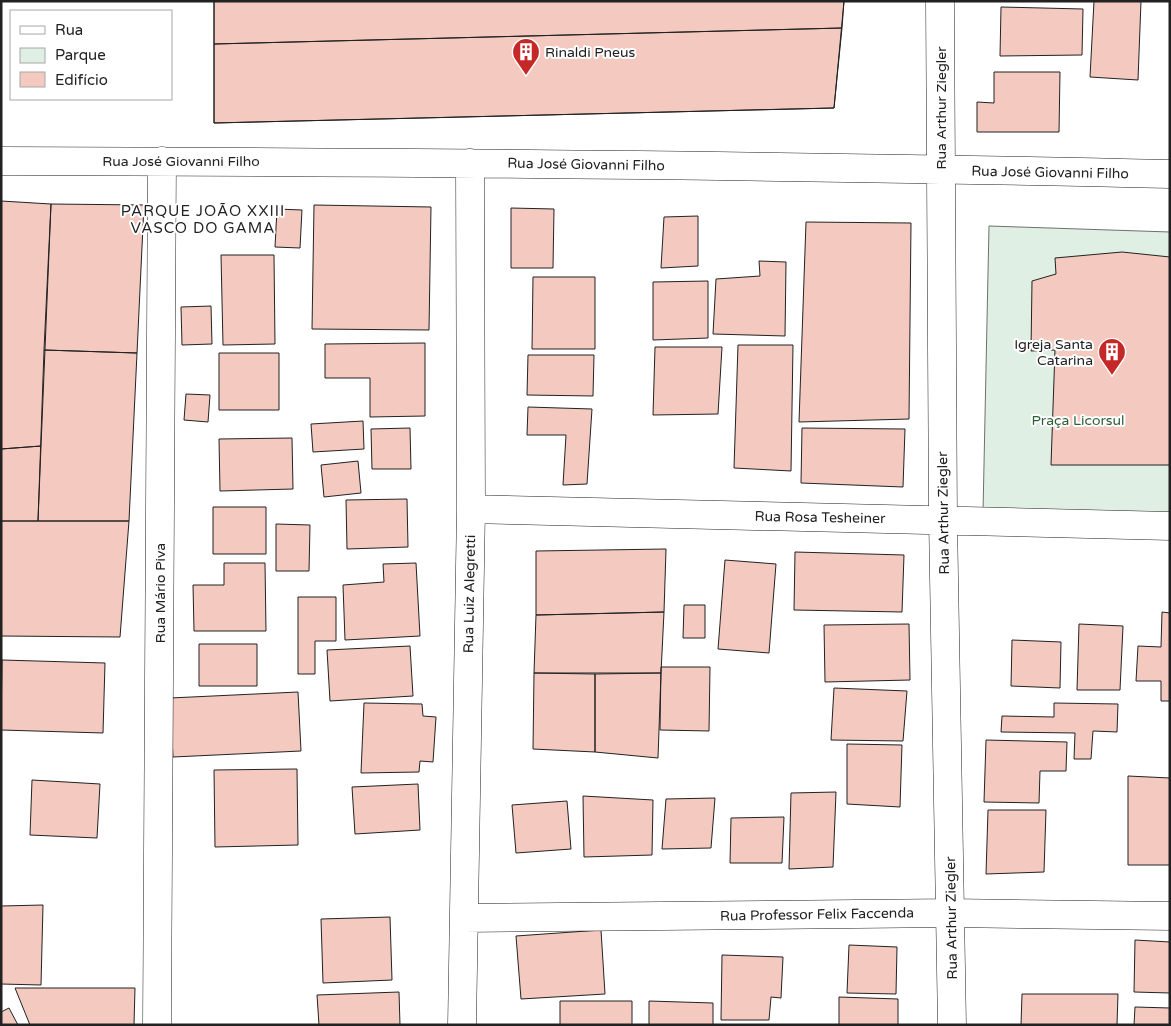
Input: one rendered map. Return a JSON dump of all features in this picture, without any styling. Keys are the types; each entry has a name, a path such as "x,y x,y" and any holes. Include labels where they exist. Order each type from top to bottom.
{"street":[{"name":"Rua Arthur Ziegler","path":"940,1 943,520 952,1025"},
{"name":"Rua José Giovanni Filho","path":"1,161 470,163 1170,174"},
{"name":"Rua Mário Piva","path":"157,1025 162,161"},
{"name":"Rua Luiz Alegretti","path":"462,1025 470,509 470,163"},
{"name":"Rua Rosa Tesheiner","path":"470,509 1170,526"},
{"name":"Rua Professor Felix Faccenda","path":"464,918 951,913 1170,916"}],"green space":[{"name":"Praça Licorsul","path":"989,226 1170,232 1170,517 983,513"}],"building":[{"name":"Rinaldi Pneus","path":"214,1 844,1 834,108 214,123"},
{"path":"214,1 844,1 842,28 214,44"},
{"path":"1094,1 1141,1 1138,80 1090,77"},
{"path":"1001,7 1083,9 1082,55 1000,56"},
{"name":"Rinaldi Pneus","path":"842,28 834,108 214,123 214,44"},
{"path":"994,72 1060,72 1059,132 977,132 977,102 994,103"},
{"path":"1,201 51,204 41,446 1,449"},
{"path":"51,204 144,205 137,353 44,350"},
{"path":"314,205 431,207 429,330 312,329"},
{"path":"511,208 554,209 553,268 511,268"},
{"path":"277,209 302,210 300,248 275,247"},
{"path":"698,216 698,266 661,268 664,217"},
{"path":"806,222 911,223 909,419 799,422"},
{"name":"Igreja Santa Catarina","path":"1122,252 1170,257 1170,465 1051,465 1055,350 1031,351 1032,281 1056,274 1055,258"},
{"path":"221,255 274,255 275,344 223,345"},
{"path":"759,261 786,262 785,336 713,334 716,279 760,276"},
{"path":"533,277 595,277 595,349 532,349"},
{"path":"708,281 708,338 653,340 653,282"},
{"path":"211,306 212,344 182,345 181,307"},
{"path":"425,343 425,416 370,417 370,378 325,378 325,344"},
{"path":"738,345 793,345 791,471 734,468"},
{"path":"655,347 722,347 718,414 653,415"},
{"path":"44,350 137,353 129,521 38,521"},
{"path":"219,353 279,353 279,410 219,410"},
{"path":"528,355 594,355 593,396 527,395"},
{"path":"186,394 210,395 208,422 184,420"},
{"path":"528,407 592,409 587,484 563,485 566,435 527,435"},
{"path":"363,421 364,449 313,452 311,424"},
{"path":"410,428 411,469 372,469 371,429"},
{"path":"802,428 905,429 903,487 801,483"},
{"path":"292,438 293,489 220,491 219,439"},
{"path":"41,446 38,521 1,521 1,449"},
{"path":"358,461 361,493 324,497 321,465"},
{"path":"407,499 408,547 347,549 346,500"},
{"path":"213,507 266,507 266,554 213,554"},
{"path":"1,521 129,521 120,637 1,636"},
{"path":"276,524 310,525 309,571 276,571"},
{"path":"666,549 664,612 536,615 536,551"},
{"path":"795,552 904,555 902,612 794,610"},
{"path":"725,560 776,564 769,653 718,649"},
{"path":"224,563 265,563 266,631 194,631 193,585 224,585"},
{"path":"416,563 420,636 345,640 343,585 384,582 383,564"},
{"path":"298,597 336,597 336,641 315,641 315,674 298,674"},
{"path":"684,605 705,605 705,638 683,638"},
{"path":"664,612 661,673 534,673 536,615"},
{"path":"1162,612 1170,613 1170,701 1161,701 1161,681 1136,681 1138,646 1161,647"},
{"path":"909,624 910,680 825,682 824,625"},
{"path":"1079,624 1123,626 1120,690 1077,690"},
{"path":"1012,640 1061,642 1060,688 1011,686"},
{"path":"199,644 257,644 257,686 199,686"},
{"path":"410,646 413,696 330,701 327,650"},
{"path":"2,660 105,663 103,733 1,730"},
{"path":"661,667 710,667 709,731 660,730"},
{"path":"534,673 595,674 595,752 533,749"},
{"path":"661,673 658,758 595,752 595,674"},
{"path":"834,688 907,691 903,741 831,740"},
{"path":"298,692 301,751 173,757 170,698"},
{"path":"364,703 422,704 423,716 436,717 433,762 420,761 419,772 361,773"},
{"path":"1054,703 1118,704 1117,732 1093,731 1091,759 1074,759 1075,733 1001,732 1002,716 1054,717"},
{"path":"986,740 1067,742 1066,771 1040,771 1039,803 984,802"},
{"path":"847,744 902,745 900,807 847,804"},
{"path":"297,769 298,845 215,847 214,770"},
{"path":"1128,776 1170,778 1170,865 1128,865"},
{"path":"32,780 100,784 97,838 30,835"},
{"path":"418,784 420,830 355,834 352,787"},
{"path":"836,792 833,867 789,869 791,793"},
{"path":"583,796 653,800 652,855 584,857"},
{"path":"715,798 711,848 662,849 666,799"},
{"path":"567,801 571,849 516,853 512,805"},
{"path":"988,810 1046,810 1044,872 986,874"},
{"path":"784,817 782,863 730,863 731,818"},
{"path":"43,905 41,985 1,984 1,906"},
{"path":"390,917 392,980 323,983 321,919"},
{"path":"601,930 605,994 521,999 516,936"},
{"path":"1135,940 1170,942 1170,993 1134,992"},
{"path":"849,945 897,947 896,994 847,993"},
{"path":"722,955 783,957 781,998 771,997 769,1020 721,1020"},
{"path":"15,988 135,988 134,1025 30,1025"},
{"path":"399,992 400,1025 319,1025 317,995"},
{"path":"1022,994 1118,994 1117,1025 1021,1025"},
{"path":"839,997 898,999 898,1025 839,1025"},
{"path":"560,1001 632,1001 632,1025 560,1025"},
{"path":"649,1001 713,1003 713,1025 649,1025"},
{"path":"1135,1007 1170,1008 1170,1025 1134,1025"},
{"path":"9,1008 18,1025 1,1025 1,1012"}],"place":[{"name":"Rinaldi Pneus","path":"526,76"},
{"name":"Igreja Santa Catarina","path":"1112,376"}],"district":[{"name":"PARQUE JOÃO XXIII VASCO DO GAMA","path":"203,220"}]}
